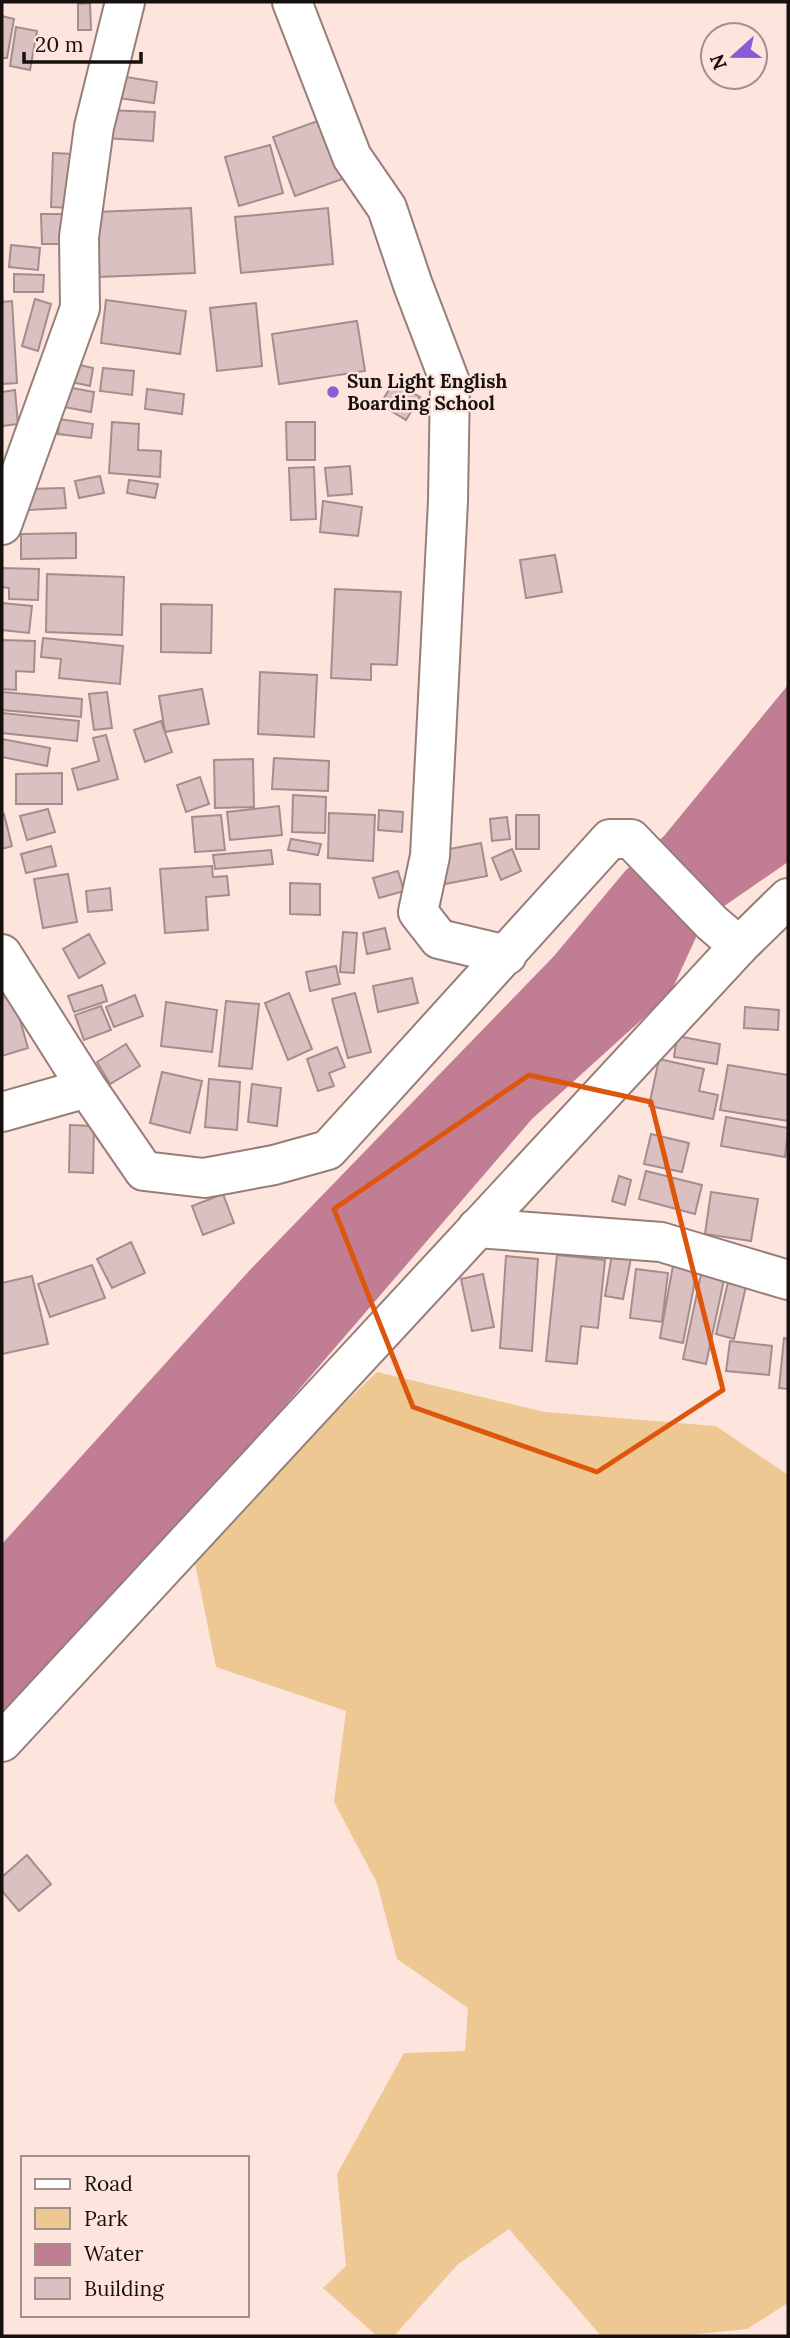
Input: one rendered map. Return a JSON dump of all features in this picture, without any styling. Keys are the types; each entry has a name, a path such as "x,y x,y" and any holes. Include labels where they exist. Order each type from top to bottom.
{"street":[{"path":"2,525 80,308 79,237 94,127 125,2"},
{"path":"292,2 352,158 387,208 450,382 448,501 430,856 418,912 439,939 507,955"},
{"path":"2,954 87,1088 144,1171 204,1178 274,1165 328,1150 610,839 631,839 725,934"},
{"path":"2,1742 477,1228 725,934 787,901"},
{"path":"2,1112 87,1088"},
{"path":"477,1228 661,1242 788,1280"}],"highlighted area":[{"path":"529,1075 651,1102 723,1390 597,1472 413,1407 334,1209"}],"green space":[{"path":"377,1372 545,1412 716,1426 788,1475 788,2303 747,2329 678,2336 601,2336 509,2229 457,2265 394,2336 377,2336 323,2288 346,2266 337,2174 404,2053 465,2051 468,2008 397,1959 377,1883 334,1802 346,1711 216,1667 194,1558 315,1432"}],"water":[{"path":"788,685 788,862 704,920 670,994 532,1119 253,1443 2,1718 2,1544 249,1271 554,956 626,870 664,836"}],"building":[{"path":"90,3 91,30 78,30 78,4"},
{"path":"2,16 14,19 7,58 2,58"},
{"path":"16,27 37,31 30,70 10,66"},
{"path":"114,75 157,82 154,103 111,97"},
{"path":"106,110 155,112 153,141 104,138"},
{"path":"326,118 348,177 295,196 273,137"},
{"path":"270,145 283,193 239,206 225,157"},
{"path":"53,153 74,154 72,208 51,207"},
{"path":"191,208 195,273 99,277 96,212"},
{"path":"328,208 333,264 241,273 235,217"},
{"path":"41,214 72,214 72,244 42,244"},
{"path":"11,245 40,248 38,270 9,267"},
{"path":"14,274 44,275 43,292 14,292"},
{"path":"35,299 51,304 38,351 22,346"},
{"path":"106,300 186,311 180,354 101,343"},
{"path":"12,301 17,383 2,384 2,302"},
{"path":"256,303 262,366 217,371 210,308"},
{"path":"357,321 365,371 279,384 272,334"},
{"path":"66,362 93,368 90,386 62,380"},
{"path":"103,368 134,371 132,395 100,391"},
{"path":"394,382 420,397 406,420 380,404"},
{"path":"67,387 94,392 91,412 64,407"},
{"path":"147,389 184,394 182,414 145,409"},
{"path":"15,390 18,424 2,426 2,392"},
{"path":"59,419 93,424 91,438 58,434"},
{"path":"112,422 139,424 138,450 161,451 160,477 109,473"},
{"path":"286,422 315,422 315,460 287,460"},
{"path":"350,466 352,494 328,496 325,468"},
{"path":"314,467 316,519 291,520 289,468"},
{"path":"100,476 104,493 79,498 75,481"},
{"path":"129,480 158,484 155,498 127,493"},
{"path":"64,488 66,508 28,510 27,489"},
{"path":"323,501 362,507 358,536 320,532"},
{"path":"76,533 76,558 21,559 21,534"},
{"path":"555,555 562,592 526,598 520,560"},
{"path":"2,568 39,569 38,600 9,599 9,588 2,587"},
{"path":"47,574 124,577 122,635 46,632"},
{"path":"335,589 401,592 397,665 371,664 371,680 331,678"},
{"path":"2,603 32,606 29,633 2,630"},
{"path":"161,604 212,605 211,653 161,652"},
{"path":"43,638 123,646 120,684 59,678 61,659 41,657"},
{"path":"2,640 35,641 34,672 16,671 16,690 2,689"},
{"path":"260,672 317,675 314,737 258,734"},
{"path":"202,689 209,724 165,732 159,696"},
{"path":"2,692 82,699 81,717 2,710"},
{"path":"107,692 112,728 94,730 89,694"},
{"path":"2,713 79,721 77,741 2,733"},
{"path":"161,721 172,752 145,762 134,730"},
{"path":"106,735 118,779 78,790 72,769 99,761 93,738"},
{"path":"2,739 50,748 47,766 2,757"},
{"path":"274,758 329,761 328,791 272,789"},
{"path":"253,759 254,807 215,808 214,760"},
{"path":"62,773 62,804 16,804 16,774"},
{"path":"200,777 209,804 186,812 177,785"},
{"path":"293,795 326,797 325,833 292,832"},
{"path":"279,806 282,835 230,840 227,812"},
{"path":"48,809 55,832 27,840 20,816"},
{"path":"379,810 403,812 402,832 378,830"},
{"path":"329,813 375,815 373,861 328,858"},
{"path":"4,814 12,846 2,849 2,815"},
{"path":"221,815 225,850 195,852 192,817"},
{"path":"516,815 539,815 539,849 516,849"},
{"path":"507,817 510,839 492,841 490,819"},
{"path":"291,839 321,844 318,855 288,850"},
{"path":"481,843 487,876 445,884 439,851"},
{"path":"51,846 56,866 26,873 21,854"},
{"path":"512,849 521,871 501,880 492,858"},
{"path":"271,850 273,864 215,869 213,855"},
{"path":"212,866 213,877 227,876 229,895 206,897 208,930 165,933 160,869"},
{"path":"398,871 404,891 379,898 373,878"},
{"path":"68,874 77,922 43,928 34,879"},
{"path":"290,883 320,884 320,915 290,914"},
{"path":"110,888 112,910 88,912 86,891"},
{"path":"385,928 390,949 367,954 363,933"},
{"path":"343,932 357,933 354,973 340,972"},
{"path":"89,934 105,963 79,978 63,949"},
{"path":"336,966 340,984 310,991 306,972"},
{"path":"412,978 418,1003 378,1012 373,986"},
{"path":"102,985 107,1001 74,1012 68,996"},
{"path":"289,993 312,1049 288,1060 265,1003"},
{"path":"355,993 371,1052 348,1058 332,999"},
{"path":"13,995 28,1048 2,1056 2,998"},
{"path":"135,995 143,1016 114,1027 106,1007"},
{"path":"226,1001 259,1004 252,1069 219,1066"},
{"path":"166,1002 217,1010 212,1052 161,1046"},
{"path":"101,1006 111,1030 84,1040 75,1015"},
{"path":"745,1007 779,1010 778,1030 744,1028"},
{"path":"677,1036 720,1044 717,1064 674,1057"},
{"path":"126,1044 140,1066 110,1084 97,1062"},
{"path":"337,1047 345,1067 329,1073 334,1086 318,1091 307,1059"},
{"path":"659,1059 704,1069 699,1091 718,1095 713,1119 649,1106"},
{"path":"728,1065 788,1075 788,1121 720,1110"},
{"path":"162,1072 202,1081 190,1133 150,1123"},
{"path":"209,1079 240,1082 237,1130 205,1127"},
{"path":"252,1084 281,1088 277,1126 248,1122"},
{"path":"726,1117 788,1128 785,1157 721,1146"},
{"path":"70,1125 94,1126 93,1173 69,1172"},
{"path":"651,1134 689,1143 682,1172 644,1164"},
{"path":"646,1171 702,1185 695,1214 639,1199"},
{"path":"619,1176 631,1180 625,1205 612,1201"},
{"path":"711,1192 758,1199 751,1241 705,1234"},
{"path":"223,1194 234,1223 203,1235 192,1206"},
{"path":"131,1242 145,1273 112,1288 97,1259"},
{"path":"612,1254 631,1258 623,1299 605,1296"},
{"path":"557,1255 605,1260 598,1328 581,1326 577,1364 546,1361"},
{"path":"506,1256 538,1259 532,1351 500,1348"},
{"path":"674,1260 698,1265 683,1343 660,1338"},
{"path":"92,1265 105,1298 50,1317 38,1284"},
{"path":"636,1269 668,1273 662,1322 630,1318"},
{"path":"702,1270 725,1275 706,1364 683,1359"},
{"path":"483,1274 494,1327 472,1331 461,1279"},
{"path":"32,1276 48,1344 2,1354 2,1283"},
{"path":"728,1282 746,1286 734,1339 716,1334"},
{"path":"784,1338 788,1339 788,1389 779,1388"},
{"path":"730,1341 772,1346 769,1375 726,1371"},
{"path":"27,1855 51,1884 19,1911 2,1891 2,1877"}],"place":[{"name":"Sun Light English Boarding School","path":"333,392"}]}
